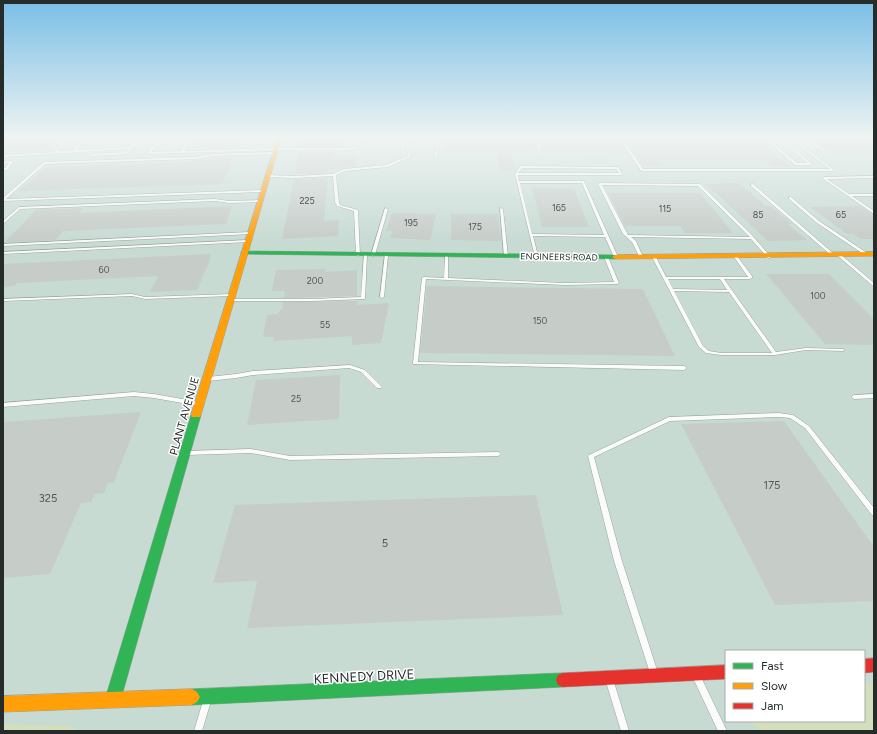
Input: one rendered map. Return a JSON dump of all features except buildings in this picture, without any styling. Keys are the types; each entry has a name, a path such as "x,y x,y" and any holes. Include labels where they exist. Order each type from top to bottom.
{"street":[{"name":"PLANT AVENUE","path":"113,699 268,176"},
{"name":"ENGINEERS ROAD","path":"244,254 654,258 870,254"},
{"name":"KENNEDY DRIVE","path":"3,704 725,672"}],"lane":[{"path":"3,200 32,173"},
{"path":"268,176 293,177 334,175 337,173"},
{"path":"536,256 516,174 621,173"},
{"path":"3,300 132,295 145,298 231,297 312,300 363,298 365,255 358,234 356,210 339,206 337,202 334,175"},
{"path":"874,177 824,178 874,213"},
{"path":"519,182 583,182 616,257"},
{"path":"641,257 634,241 625,234 600,184 699,185 769,256"},
{"path":"752,185 874,285"},
{"path":"3,200 263,191"},
{"path":"849,195 874,195"},
{"path":"790,198 818,222 870,254"},
{"path":"3,223 19,208 215,200 229,202 260,201"},
{"path":"365,255 386,209"},
{"path":"501,209 506,256"},
{"path":"531,235 607,236"},
{"path":"628,236 752,238"},
{"path":"3,245 249,237"},
{"path":"3,253 249,237"},
{"path":"382,297 386,255"},
{"path":"446,255 446,279"},
{"path":"606,257 617,283 565,284 424,278 415,363 684,368"},
{"path":"665,278 750,278 736,257"},
{"path":"654,258 701,347 708,352 720,354 775,354 806,349 843,350"},
{"path":"722,278 775,354"},
{"path":"672,290 730,291"},
{"path":"207,379 253,373 350,366 363,371 378,387"},
{"path":"3,405 134,394 200,404"},
{"path":"854,397 874,396"},
{"path":"654,675 618,561 591,456 659,422 669,419 780,415 791,416 807,427 874,513"},
{"path":"185,453 251,451 290,458 498,454"},
{"path":"695,673 723,731"},
{"path":"608,678 625,731"},
{"path":"198,731 208,696"}],"shaded area":[{"path":"3,173 874,173 874,731 3,731"}],"green space":[{"path":"874,683 874,731 760,731 750,722 865,722 865,684"},
{"path":"3,724 71,726 79,731 3,731"}],"traffic: fast":[{"path":"244,253 615,257"},
{"path":"113,699 196,415"},
{"path":"192,697 563,680"}],"traffic: slow":[{"path":"196,415 269,173"},
{"path":"615,257 874,254"},
{"path":"3,704 192,697"}],"traffic: jam":[{"path":"865,666 874,665"},
{"path":"563,680 725,672"}]}
